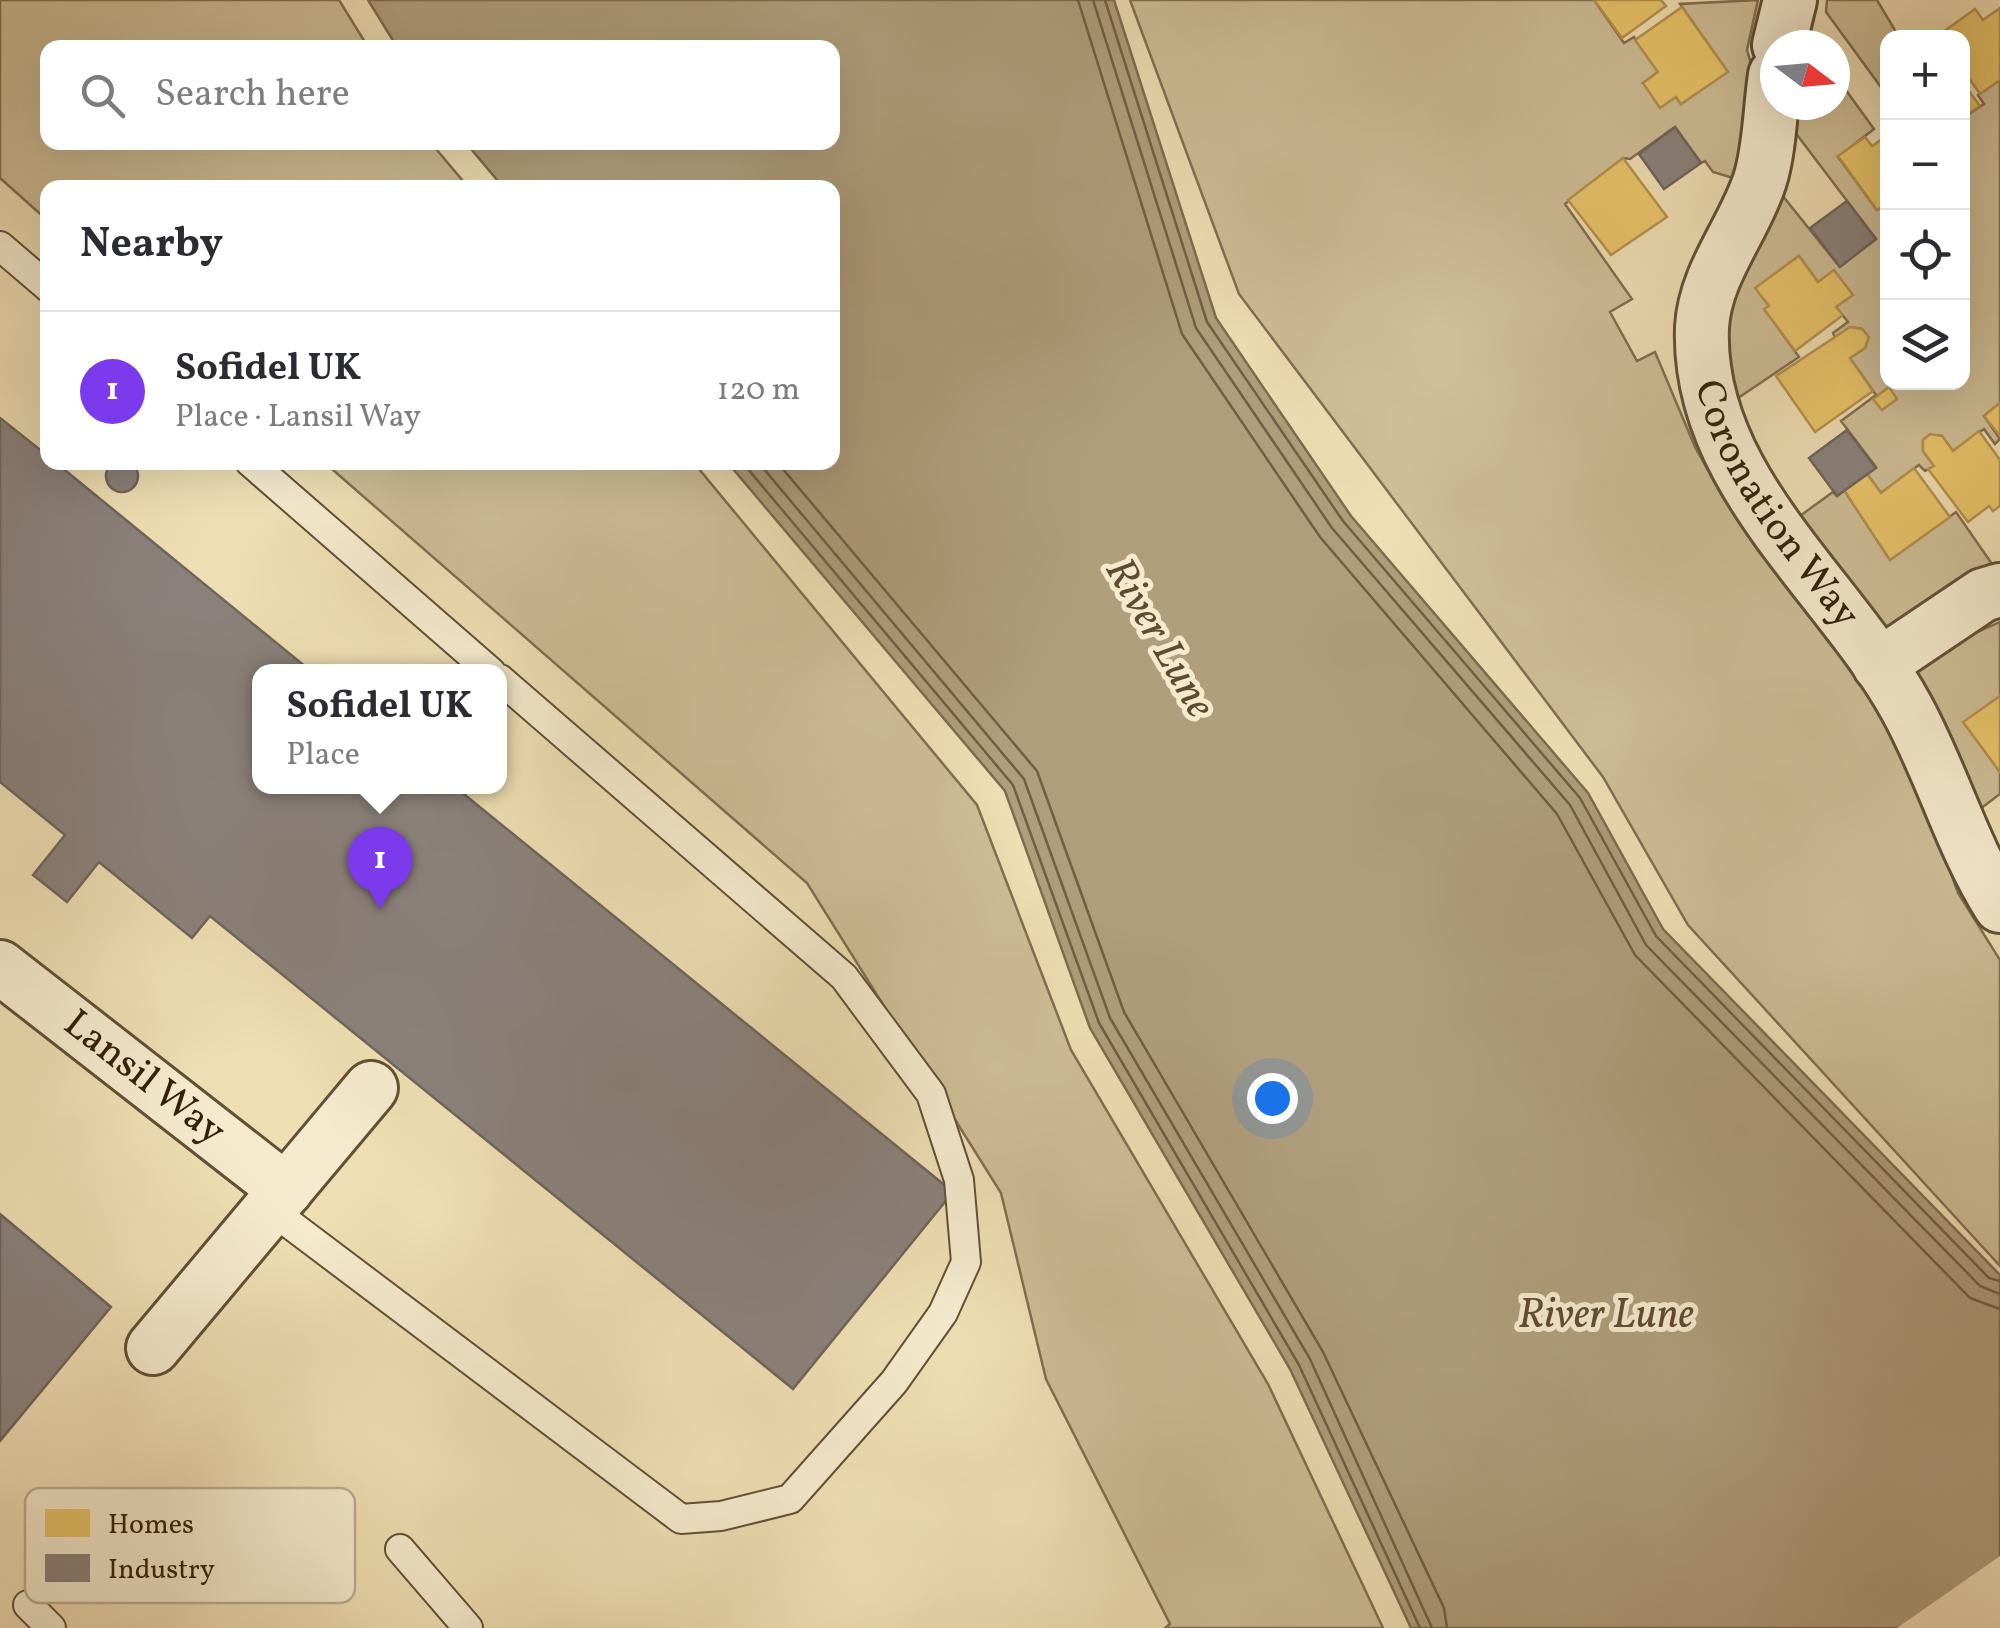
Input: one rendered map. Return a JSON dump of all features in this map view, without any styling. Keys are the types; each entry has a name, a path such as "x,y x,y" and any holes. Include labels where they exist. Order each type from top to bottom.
{"street":[{"path":"1783,30 1790,0"},
{"name":"Coronation Way","path":"1769,120 1761,178 1710,283 1702,326 1708,386 1730,446 1761,506 1907,708 1960,832 2000,906"},
{"path":"1878,665 1983,595 2000,590"},
{"name":"Lansil Way","path":"0,966 278,1199"},
{"path":"153,1348 371,1088"}],"lane":[{"path":"0,246 40,280"},
{"path":"259,470 482,664"},
{"path":"278,1199 682,1519 721,1516 790,1499 838,1450 894,1382 943,1313 966,1262 959,1180 930,1094 844,977 507,685"},
{"path":"400,1549 468,1628"},
{"path":"28,1605 51,1628"}],"shaded area":[{"path":"0,0 339,0 364,40 40,40 40,150 437,150 462,180 40,180 40,214 0,178"},
{"path":"1130,0 1594,0 1624,43 1634,37 1658,72 1643,83 1676,97 1681,104 1727,71 1680,4 1758,0 1747,50 1755,77 1746,151 1733,178 1713,172 1705,161 1701,163 1675,127 1630,159 1623,158 1565,204 1632,299 1610,312 1637,361 1655,352 1695,447 1724,499 1757,549 1882,711 1926,805 1958,893 2000,960 2000,1266 1688,925 1603,777 1239,294"},
{"path":"1827,0 1877,0 1895,30 1880,30 1880,86 1850,45 1850,30 1839,30 1826,12"},
{"path":"2000,80 2000,403 1984,416 2000,439 1995,444 1984,429 1953,451 1942,436 1930,435 1923,440 1923,451 1934,466 1925,471 1919,465 1881,493 1867,474 1876,467 1841,421 1876,395 1850,358 1865,348 1868,337 1862,329 1850,327 1835,338 1833,333 1848,322 1836,307 1852,295 1818,282 1799,256 1756,288 1769,306 1765,310 1799,357 1732,402 1723,324 1778,190 1839,266 1876,239 1788,123 1850,120 1850,96 1874,129 1838,157 1877,210 1880,208 1880,390 1970,390 1970,113 1984,104 1978,95"},
{"path":"333,470 700,470 977,805 1071,1050 1268,1384 1383,1628 1165,1628 1170,1624 1046,1379 1001,1193 807,883"},
{"path":"1844,490 1890,560 1956,512 1992,564 1934,611 1889,631 1876,625 1793,521 1833,492 1837,496"},
{"path":"2000,622 2000,696 1964,723 2000,772 2000,794 1972,815 1922,700 1917,673 1941,648"}],"water":[{"name":"River Lune","path":"368,0 1114,0 1216,318 1351,516 1588,793 1663,929 2000,1275 2000,1628 1411,1628 1290,1369 1090,1028 1005,791 734,470 840,470 840,180 497,180 472,150 840,150 840,40 393,40"}],"pier":[{"path":"2000,1556 2000,1628 1897,1628"}],"building: Homes":[{"path":"1594,0 1661,0 1666,6 1622,38"},
{"path":"1682,7 1728,72 1681,104 1676,97 1660,108 1643,83 1658,72 1635,40"},
{"path":"2000,8 2000,80 1980,94 1970,80 1970,30 1946,30 1975,9 1983,20"},
{"path":"1970,93 1980,106 1970,113"},
{"path":"1865,137 1872,146 1880,140 1877,210 1838,156"},
{"path":"1623,158 1667,217 1611,255 1568,200"},
{"path":"1799,256 1818,282 1834,270 1853,295 1836,307 1843,315 1795,351 1764,309 1769,306 1755,288"},
{"path":"1850,327 1862,329 1869,337 1865,348 1850,358 1873,391 1815,432 1776,376"},
{"path":"1891,390 1897,399 1882,410 1873,399"},
{"path":"2000,403 2000,436 1984,416"},
{"path":"1979,431 2000,460 2000,506 1993,511 1989,506 1968,522 1928,469 1934,466 1923,451 1923,440 1930,434 1942,436 1953,451"},
{"path":"1914,468 1950,517 1890,560 1844,490 1867,474 1881,493"},
{"path":"2000,696 2000,772 1963,722"}],"building: Industry":[{"path":"1675,127 1701,163 1664,189 1639,154"},
{"path":"1847,201 1876,239 1840,267 1810,228"},
{"path":"0,418 40,450 40,470 65,470 302,664 252,664 252,794 464,794 953,1192 793,1389 210,916 192,938 99,862 67,902 33,875 65,835 0,782"},
{"path":"1847,430 1876,468 1837,496 1809,458"},
{"path":"107,470 137,470 137,482 128,491 116,491 107,482"},
{"path":"0,1214 111,1307 0,1441"}],"place":[{"name":"Sofidel UK","path":"380,909"}]}
